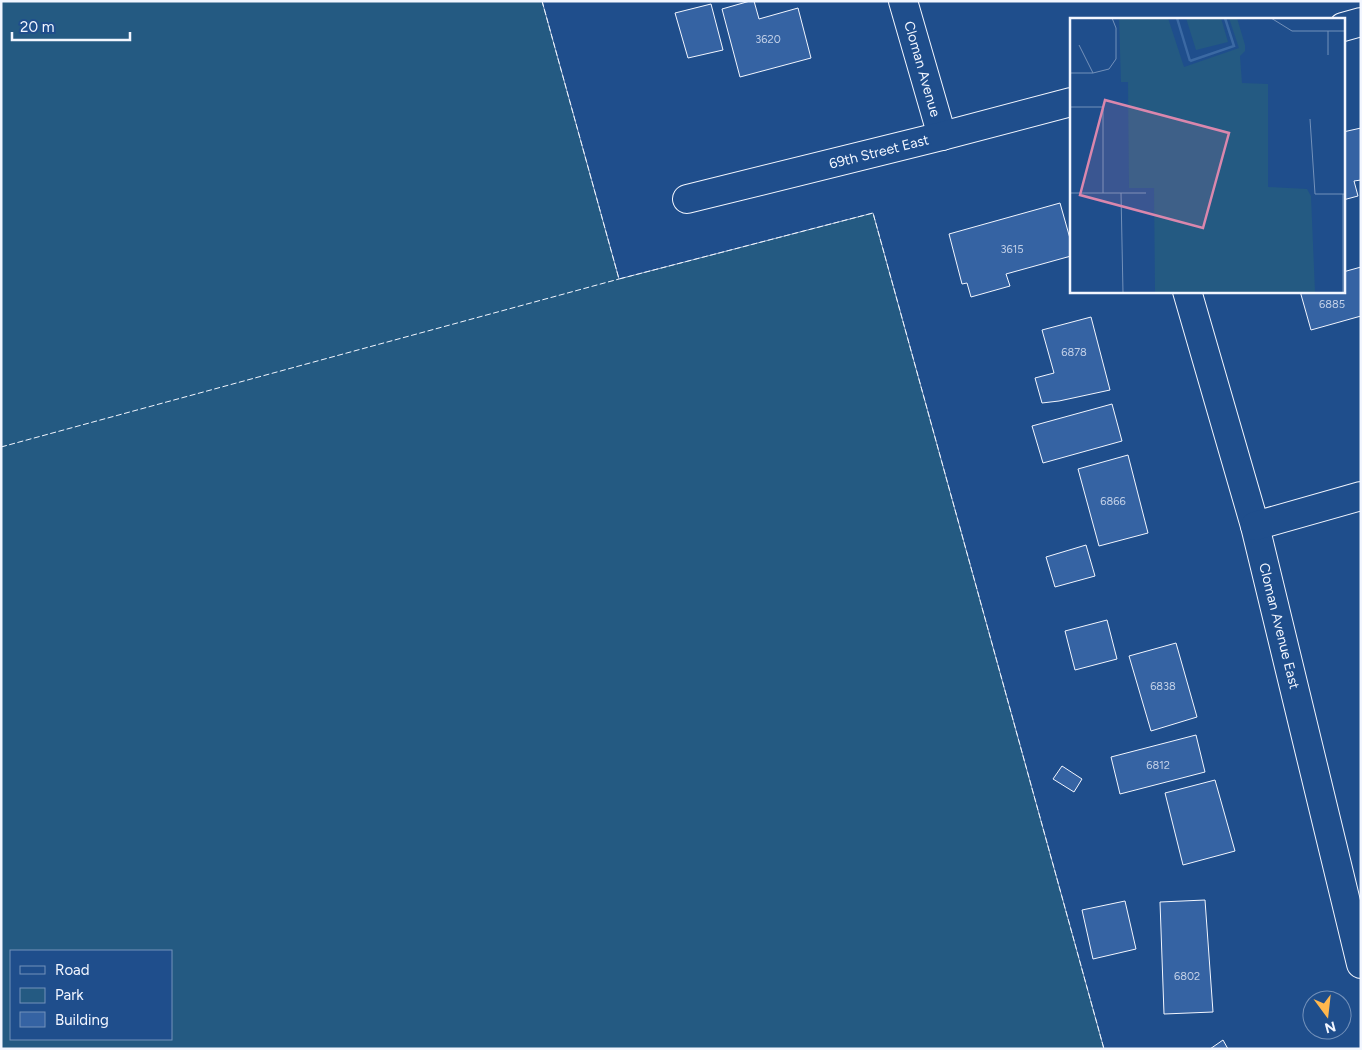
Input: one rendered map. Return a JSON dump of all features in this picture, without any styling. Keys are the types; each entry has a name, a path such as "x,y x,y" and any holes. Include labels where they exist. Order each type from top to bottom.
{"street":[{"name":"Cloman Avenue","path":"903,1 942,136"},
{"path":"1344,27 1361,22"},
{"name":"69th Street East","path":"687,199 1070,102"},
{"name":"Cloman Avenue East","path":"1188,292 1255,526 1361,964"},
{"path":"1255,526 1361,496"}],"green space":[{"path":"1,1 542,1 619,279 873,213 1104,1049 1,1049"}],"building":[{"path":"754,1 759,19 798,8 811,58 740,77 722,9"},
{"path":"711,4 723,50 688,58 675,13"},
{"path":"1361,128 1361,180 1354,181 1358,196 1344,200 1344,132"},
{"path":"1060,203 1070,238 1070,256 1006,274 1010,286 971,297 967,283 962,284 949,234"},
{"path":"1361,267 1361,316 1311,330 1300,292 1344,292 1344,272"},
{"path":"1091,317 1110,390 1042,403 1035,378 1054,373 1042,330"},
{"path":"1112,404 1122,441 1043,463 1032,426"},
{"path":"1128,455 1148,533 1099,546 1078,469"},
{"path":"1086,545 1095,576 1055,587 1046,557"},
{"path":"1107,620 1117,659 1075,670 1065,631"},
{"path":"1176,643 1197,717 1151,731 1129,656"},
{"path":"1196,735 1205,772 1120,794 1111,757"},
{"path":"1062,766 1082,779 1074,792 1053,779"},
{"path":"1215,780 1235,851 1183,865 1165,793"},
{"path":"1205,900 1213,1012 1164,1014 1160,902"},
{"path":"1125,901 1136,949 1093,959 1082,910"},
{"path":"1223,1040 1228,1049 1210,1049"}],"fence":[{"path":"542,1 619,279 873,213 1104,1049"},
{"path":"1,447 619,279"}]}
